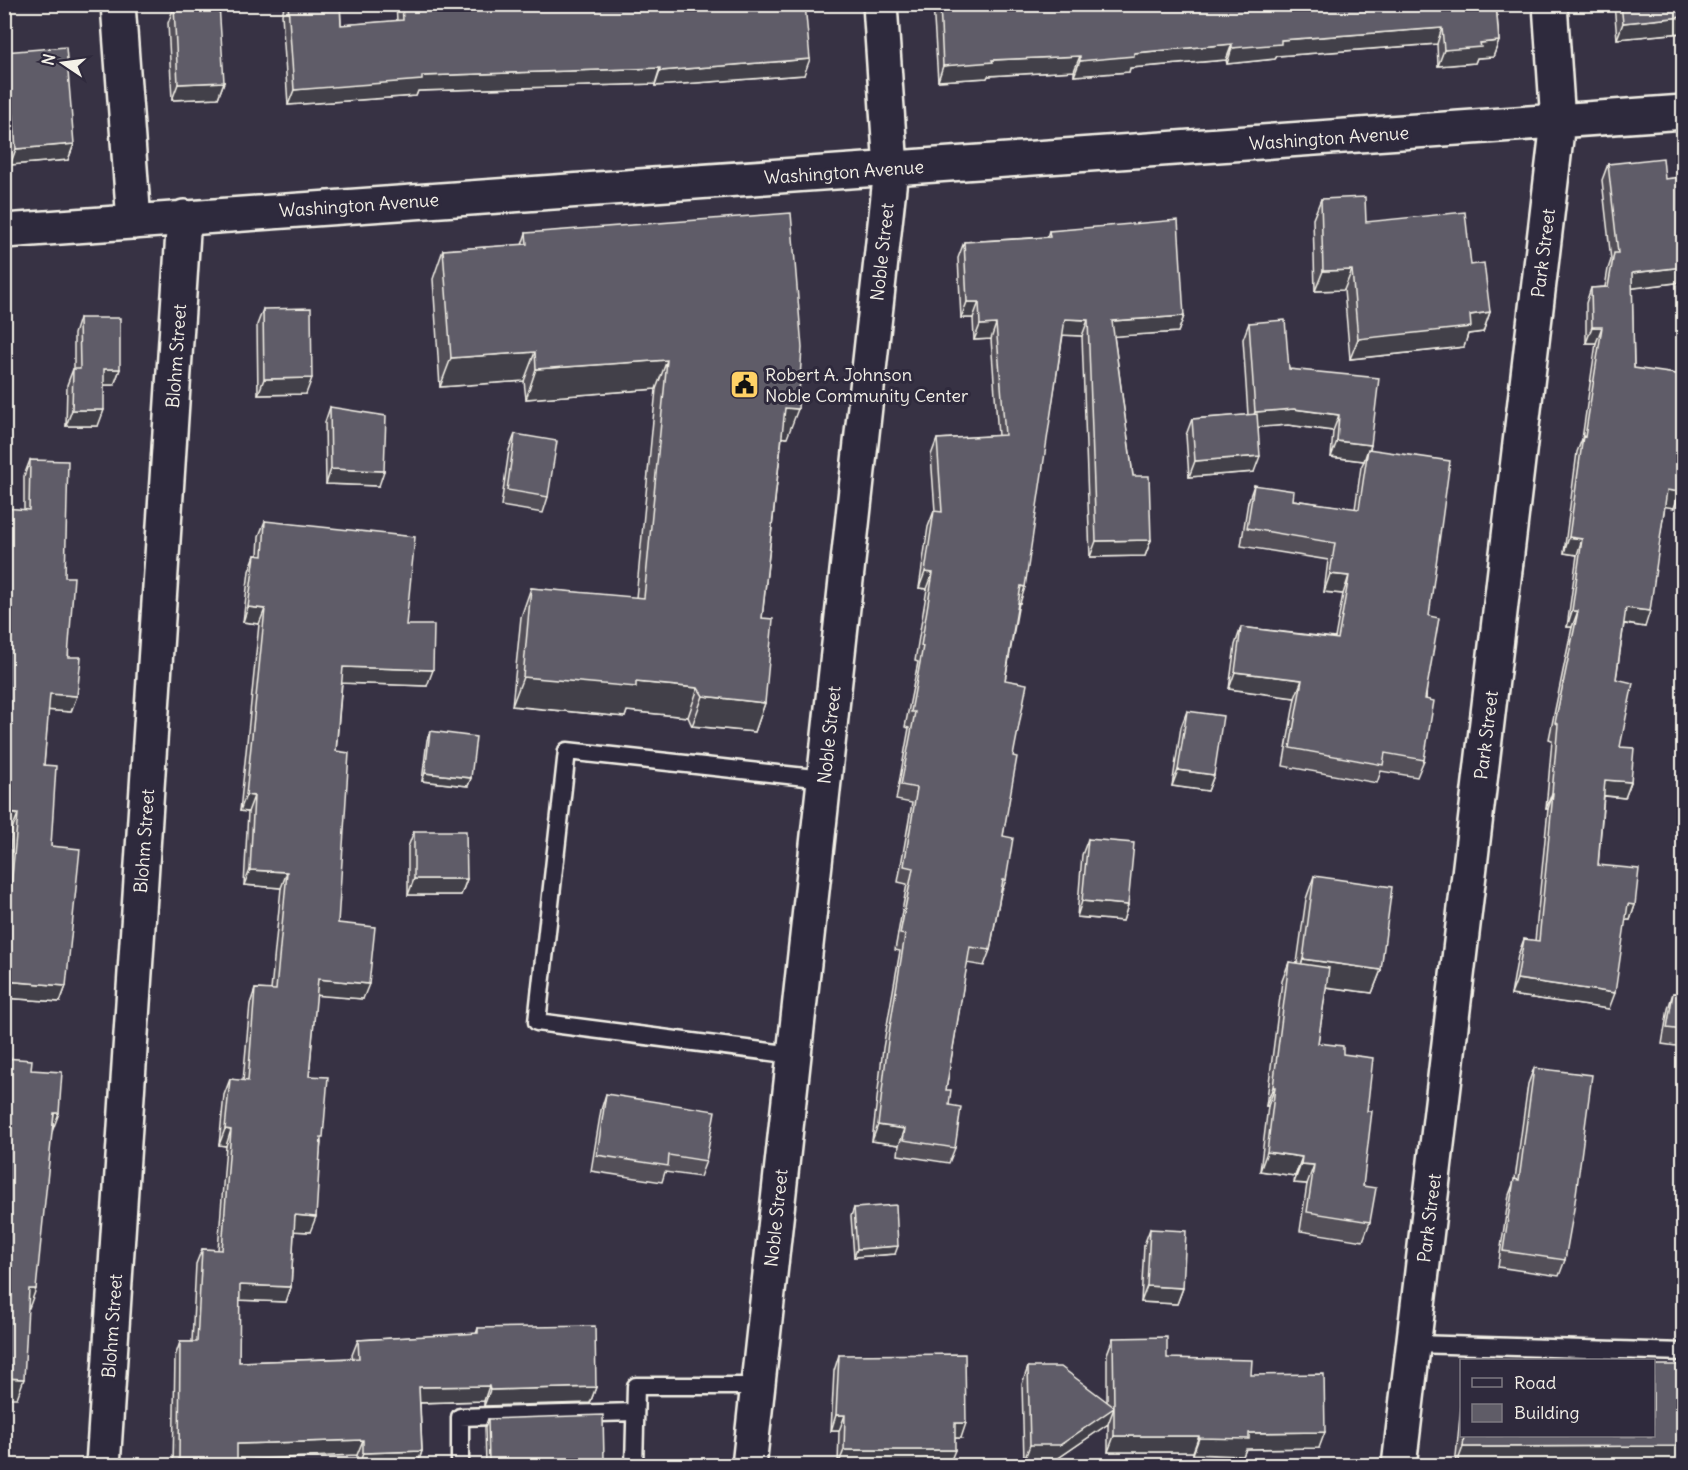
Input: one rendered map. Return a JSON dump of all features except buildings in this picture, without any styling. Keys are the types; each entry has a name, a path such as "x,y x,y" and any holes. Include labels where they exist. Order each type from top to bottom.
{"street":[{"path":"118,4 134,222"},
{"name":"Noble Street","path":"749,1466 891,169 880,4"},
{"name":"Park Street","path":"1399,1466 1558,122 1550,4"},
{"name":"Washington Avenue","path":"4,231 1683,112"},
{"name":"Blohm Street","path":"103,1466 184,217"}],"lane":[{"path":"794,1055 537,1022 539,999 567,751 824,779"},
{"path":"1414,1344 1683,1352"},
{"path":"634,1466 636,1386 758,1386"},
{"path":"460,1466 460,1417 635,1412"}],"place":[{"name":"Robert A. Johnson Noble Community Center","path":"744,384"}]}
